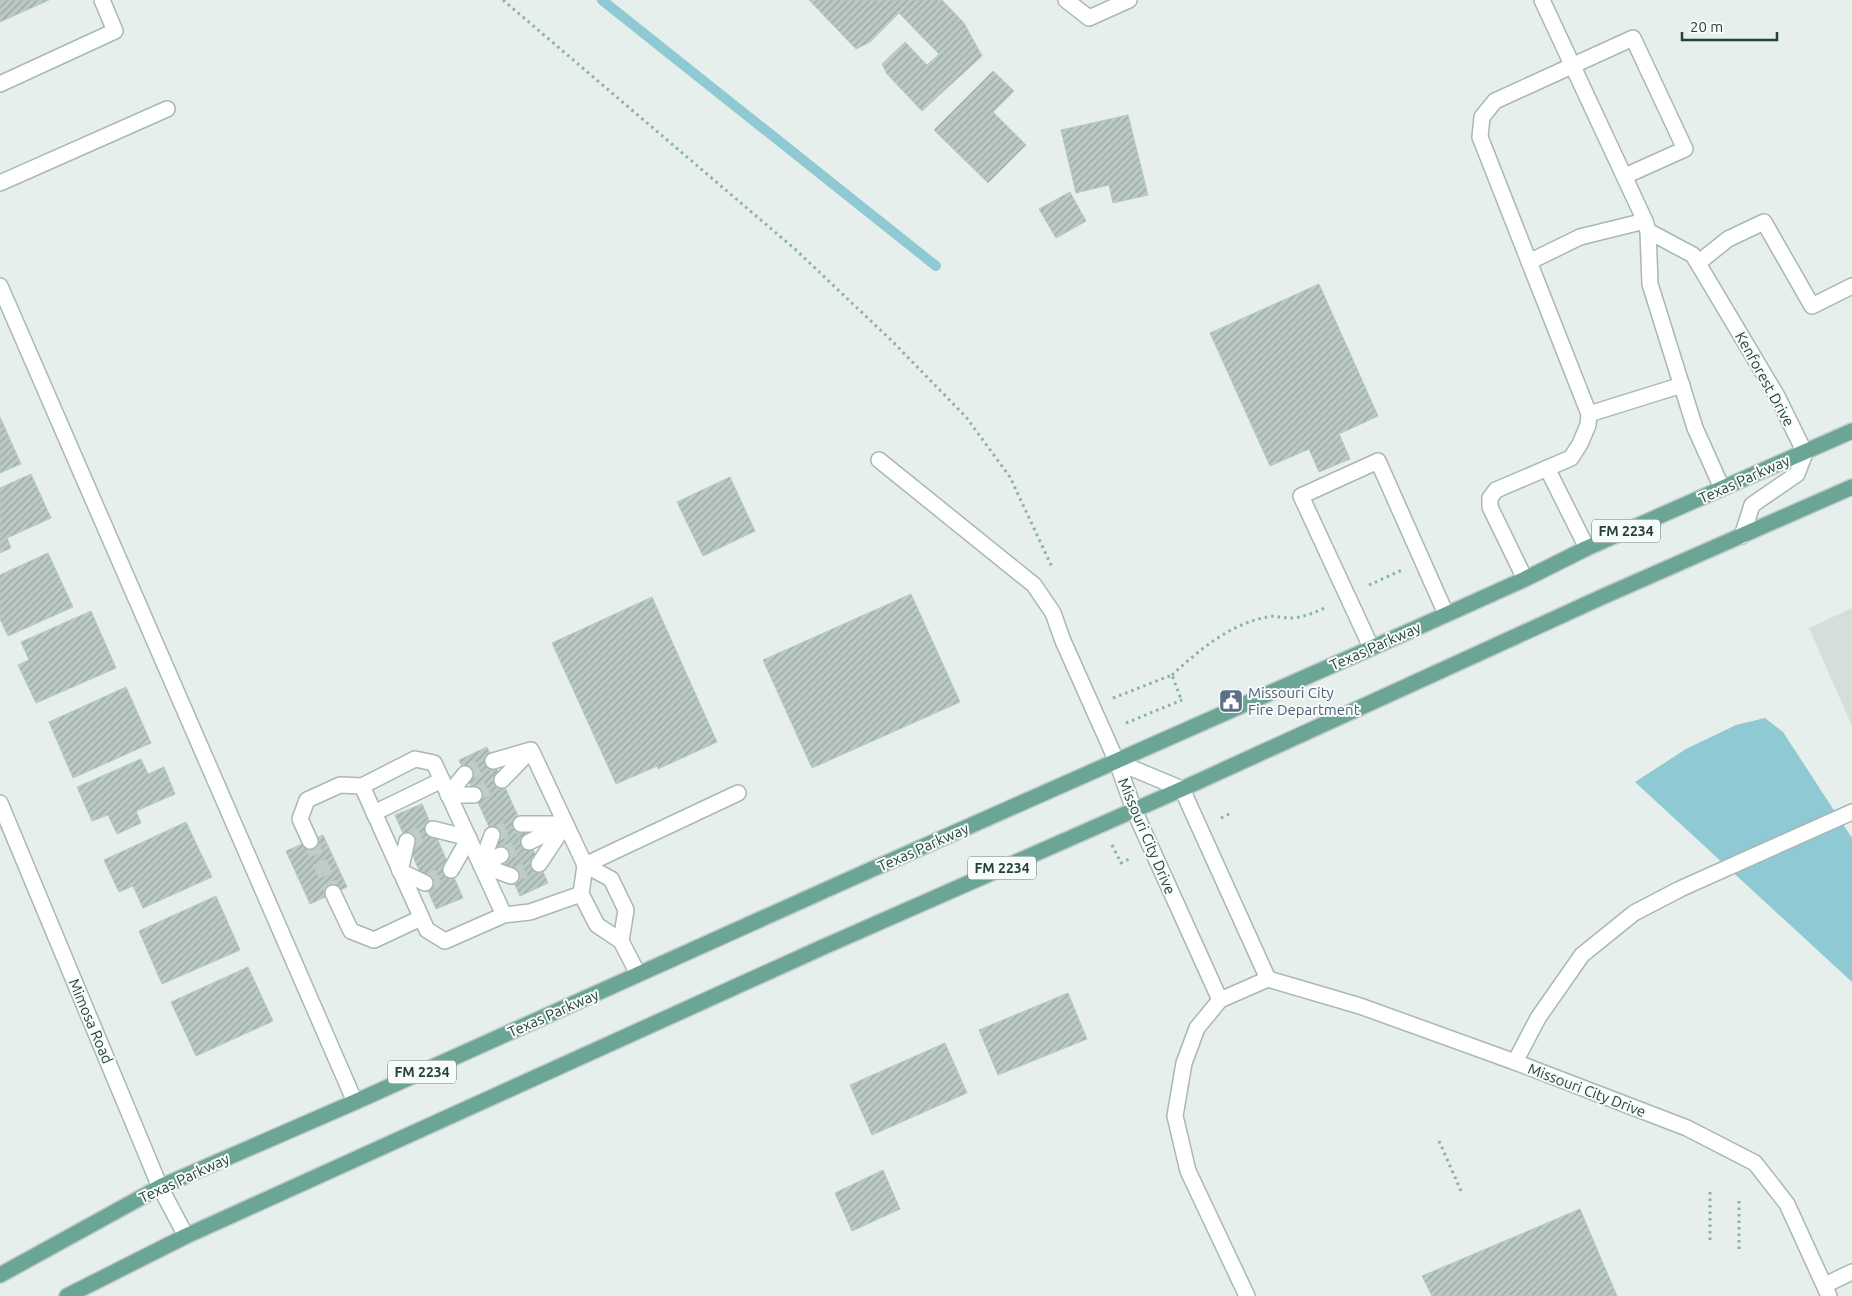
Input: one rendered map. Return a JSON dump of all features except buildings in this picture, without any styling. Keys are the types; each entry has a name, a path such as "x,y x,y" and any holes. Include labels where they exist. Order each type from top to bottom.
{"main road":[{"name":"Texas Parkway","path":"0,1275 160,1187 355,1102 1370,647 1526,579 1588,548 1852,431"},
{"name":"FM 2234","path":"70,1295 186,1236 794,960 1182,789 1602,597 1852,488"}],"street":[{"path":"0,84 115,30 102,0"},
{"path":"1066,0 1089,18 1129,0"},
{"path":"1542,0 1647,226 1650,284 1695,428 1722,488"},
{"path":"1526,579 1490,507 1490,498 1496,490 1571,458 1580,444 1588,425 1589,414 1480,137 1482,117 1496,101 1633,38 1685,149 1625,176"},
{"path":"0,183 167,109"},
{"path":"1698,263 1728,239 1764,222 1812,306 1852,286"},
{"path":"1529,262 1580,237 1647,226"},
{"name":"Kenforest Drive","path":"1647,226 1693,255 1777,396 1805,453"},
{"path":"0,286 355,1102"},
{"path":"1589,414 1682,385"},
{"path":"1742,536 1752,505 1797,474 1805,453"},
{"path":"879,460 1034,585 1053,613 1063,641 1116,762"},
{"path":"1370,647 1301,496 1378,460 1446,614"},
{"path":"1547,468 1588,548"},
{"path":"493,761 531,750"},
{"path":"502,780 531,750"},
{"path":"531,750 585,865 581,894 597,925 621,941 638,974"},
{"path":"310,841 300,819 307,800 340,785 362,786 415,758 434,763 504,915"},
{"name":"Missouri City Drive","path":"1116,762 1182,789"},
{"name":"Missouri City Drive","path":"1116,762 1134,810 1220,1000"},
{"path":"448,795 465,774"},
{"path":"374,813 442,780"},
{"path":"362,786 427,930 445,941 504,915 530,912 581,894"},
{"path":"1182,789 1268,979 1220,1000 1197,1028 1184,1063 1175,1116 1188,1171 1247,1296"},
{"path":"585,865 738,793"},
{"path":"448,795 474,795"},
{"name":"Mimosa Road","path":"0,803 160,1187 186,1236"},
{"path":"1515,1062 1538,1018 1582,955 1634,913 1680,889 1852,812"},
{"path":"521,824 566,824"},
{"path":"529,842 566,824"},
{"path":"539,864 566,824"},
{"path":"433,829 468,838"},
{"path":"481,865 492,835"},
{"path":"451,870 468,838"},
{"path":"400,870 407,841"},
{"path":"481,865 501,855"},
{"path":"481,865 511,876"},
{"path":"585,865 612,879 626,910 621,941"},
{"path":"400,870 425,883"},
{"path":"333,893 351,931 374,940 421,918"},
{"name":"Missouri City Drive","path":"1268,979 1360,1006 1515,1062 1687,1128 1755,1163 1787,1204 1827,1291"},
{"path":"1827,1291 1852,1272"}],"path":[{"path":"503,0 796,250 892,341 966,417 1010,477 1055,574"},
{"path":"1365,587 1404,569"},
{"path":"1108,700 1172,675 1192,656 1232,629 1270,616 1304,617 1332,605"},
{"path":"1172,675 1184,706"},
{"path":"1121,725 1182,699"},
{"path":"1112,844 1121,863 1137,856"},
{"path":"1439,1141 1462,1193"},
{"path":"1710,1192 1710,1241"},
{"path":"1739,1200 1739,1252"}],"shaded area":[{"path":"1852,608 1852,726 1809,628"}],"water":[{"path":"1765,718 1783,732 1852,838 1852,982 1635,782 1686,749 1736,725"}],"waterway":[{"path":"602,0 936,266"}],"tunnel":[{"path":"465,774 493,761"},
{"path":"474,795 502,780"},
{"path":"492,835 521,824"},
{"path":"407,841 433,829"},
{"path":"310,841 333,893"},
{"path":"501,855 529,842"},
{"path":"511,876 539,864"},
{"path":"425,883 451,870"}],"place":[{"name":"Missouri City Fire Department","path":"1231,701"}]}
